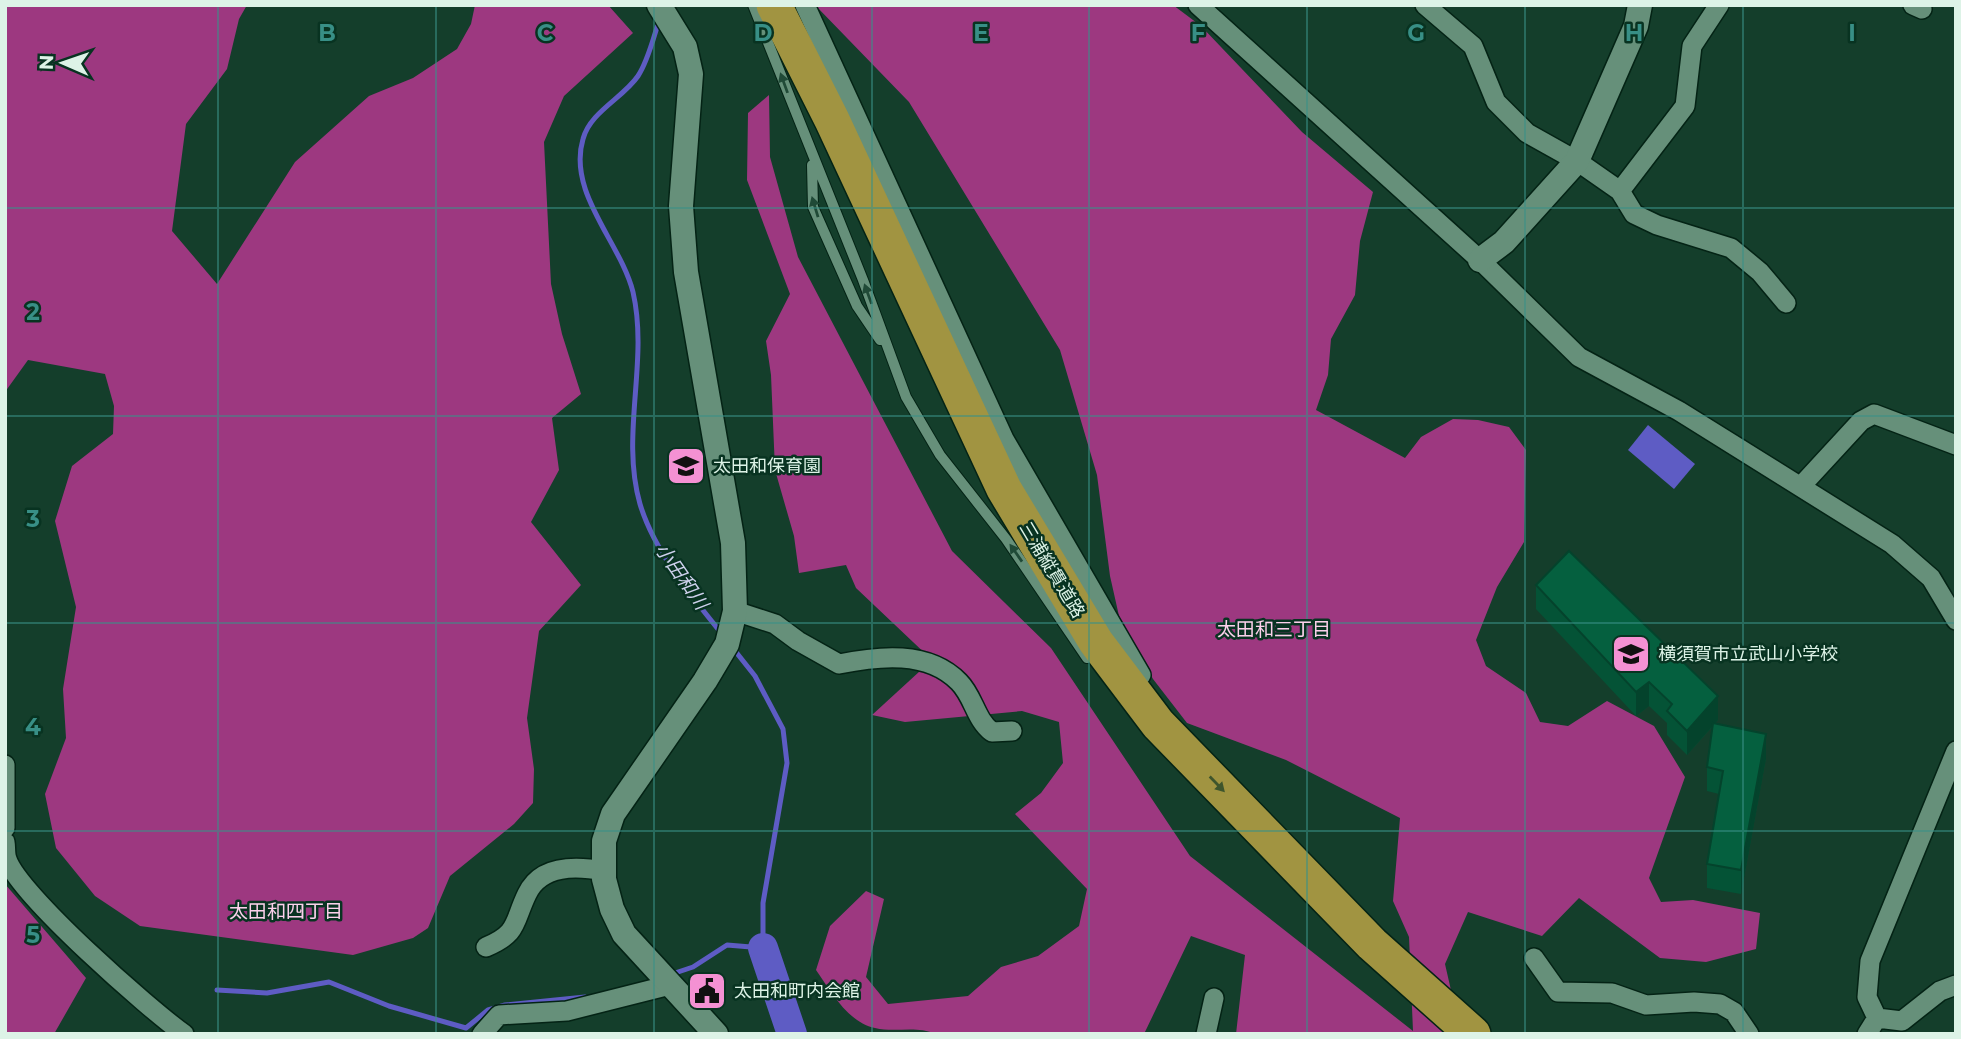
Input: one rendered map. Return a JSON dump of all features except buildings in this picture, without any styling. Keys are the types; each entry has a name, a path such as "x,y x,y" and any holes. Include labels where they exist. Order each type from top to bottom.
{"highway":[{"name":"三浦縦貫道路","path":"764,5 824,124 990,480 1048,585 1088,647 1158,750 1190,788 1337,940 1380,978 1457,1034"},
{"name":"三浦縦貫道路","path":"774,5 832,120 1004,489 1096,642 1158,724 1372,944 1473,1034"}],"street":[{"path":"659,5 685,47 691,74 681,206 685,272 733,543 736,611 727,645 613,814 604,841 604,871 612,909 624,934 716,1034"},
{"path":"805,5 1004,439 1140,674"},
{"path":"1198,5 1480,260 1579,357 1679,411 1802,485 1892,544 1931,578 1955,614"},
{"path":"1425,5 1473,46 1496,102 1527,134 1577,161 1620,191 1634,214 1657,225 1731,248 1760,272 1786,303"},
{"path":"1480,260 1504,242 1577,161 1636,26 1640,5"},
{"path":"1620,191 1685,106 1692,46 1719,5"},
{"path":"1802,485 1861,421 1874,414 1956,445"},
{"path":"736,611 775,624 798,641 839,664 877,656 925,662 960,682 981,724 992,732 1012,730"},
{"path":"1956,751 1870,961 1867,997 1872,1026 1902,1021 1941,991 1956,985"},
{"path":"5,765 5,828"},
{"path":"5,842 7,860 31,893 156,1014 184,1034"},
{"path":"486,947 512,932 520,919 527,894 545,876 576,865 604,871"},
{"path":"1534,958 1558,992 1612,993 1646,1005 1695,1002 1720,1004 1734,1012 1749,1034"},
{"path":"482,1034 499,1015 568,1012 670,985"},
{"path":"1206,1034 1214,998"}],"lane":[{"path":"753,5 863,280 906,397 940,455 1006,539 1092,663"},
{"path":"811,155 813,207 857,306 890,355"}],"shaded area":[{"path":"5,5 247,5 239,19 227,69 186,124 172,231 217,284 295,162 369,96 413,78 457,49 471,24 475,5 608,5 633,33 564,96 544,142 551,284 562,334 581,394 552,418 559,470 531,522 581,585 539,631 527,718 534,769 533,803 514,824 450,876 428,928 413,938 353,955 140,926 95,896 56,848 45,794 66,738 63,689 76,607 55,521 72,466 113,434 114,406 105,374 28,360 5,392"},
{"path":"815,5 1173,5 1201,26 1302,132 1373,192 1360,241 1355,295 1331,339 1328,375 1316,410 1405,458 1421,437 1453,419 1478,420 1509,427 1526,450 1524,542 1497,587 1476,640 1486,666 1526,693 1540,722 1568,726 1607,701 1654,726 1685,777 1649,878 1661,902 1693,900 1760,913 1756,949 1706,962 1660,958 1579,898 1542,936 1468,912 1445,964 1461,1034 1236,1034 1245,955 1191,936 1144,1034 936,1034 921,1030 875,1028 865,1025 848,1013 816,970 830,926 866,891 884,899 866,977 888,1004 968,996 1001,967 1038,956 1079,926 1087,889 1015,814 1041,793 1063,763 1059,722 1022,711 905,722 872,715 932,660 856,588 846,565 799,573 794,536 775,470 771,375 766,341 790,294 747,180 748,113 769,95 770,157 798,257 952,551 1051,648 1190,856 1413,1031 1409,937 1393,901 1400,818 1286,760 1187,723 1153,679 1119,616 1110,576 1097,475 1060,350 909,102"},
{"path":"1648,425 1695,464 1674,489 1628,450"},
{"path":"5,884 86,978 54,1034 5,1034"}],"waterway":[{"name":"小田和川","path":"659,21 642,70 632,84 600,113 587,129 580,159 582,179 633,292 638,345 633,451 640,504 664,556 722,634"},
{"name":"小田和川","path":"672,974 693,967 727,945 763,948 763,903 787,763 783,729 755,676 732,647"},
{"name":"小田和川","path":"763,948 792,1034"},
{"path":"217,990 267,993 329,982 389,1006 466,1028 488,1010 505,1005 585,997"}],"place":[{"name":"太田和保育園","path":"686,466"},
{"name":"横須賀市立武山小学校","path":"1631,654"},
{"name":"太田和町内会館","path":"707,991"}],"district":[{"name":"太田和三丁目","path":"1274,629"},
{"name":"太田和四丁目","path":"286,911"}]}
